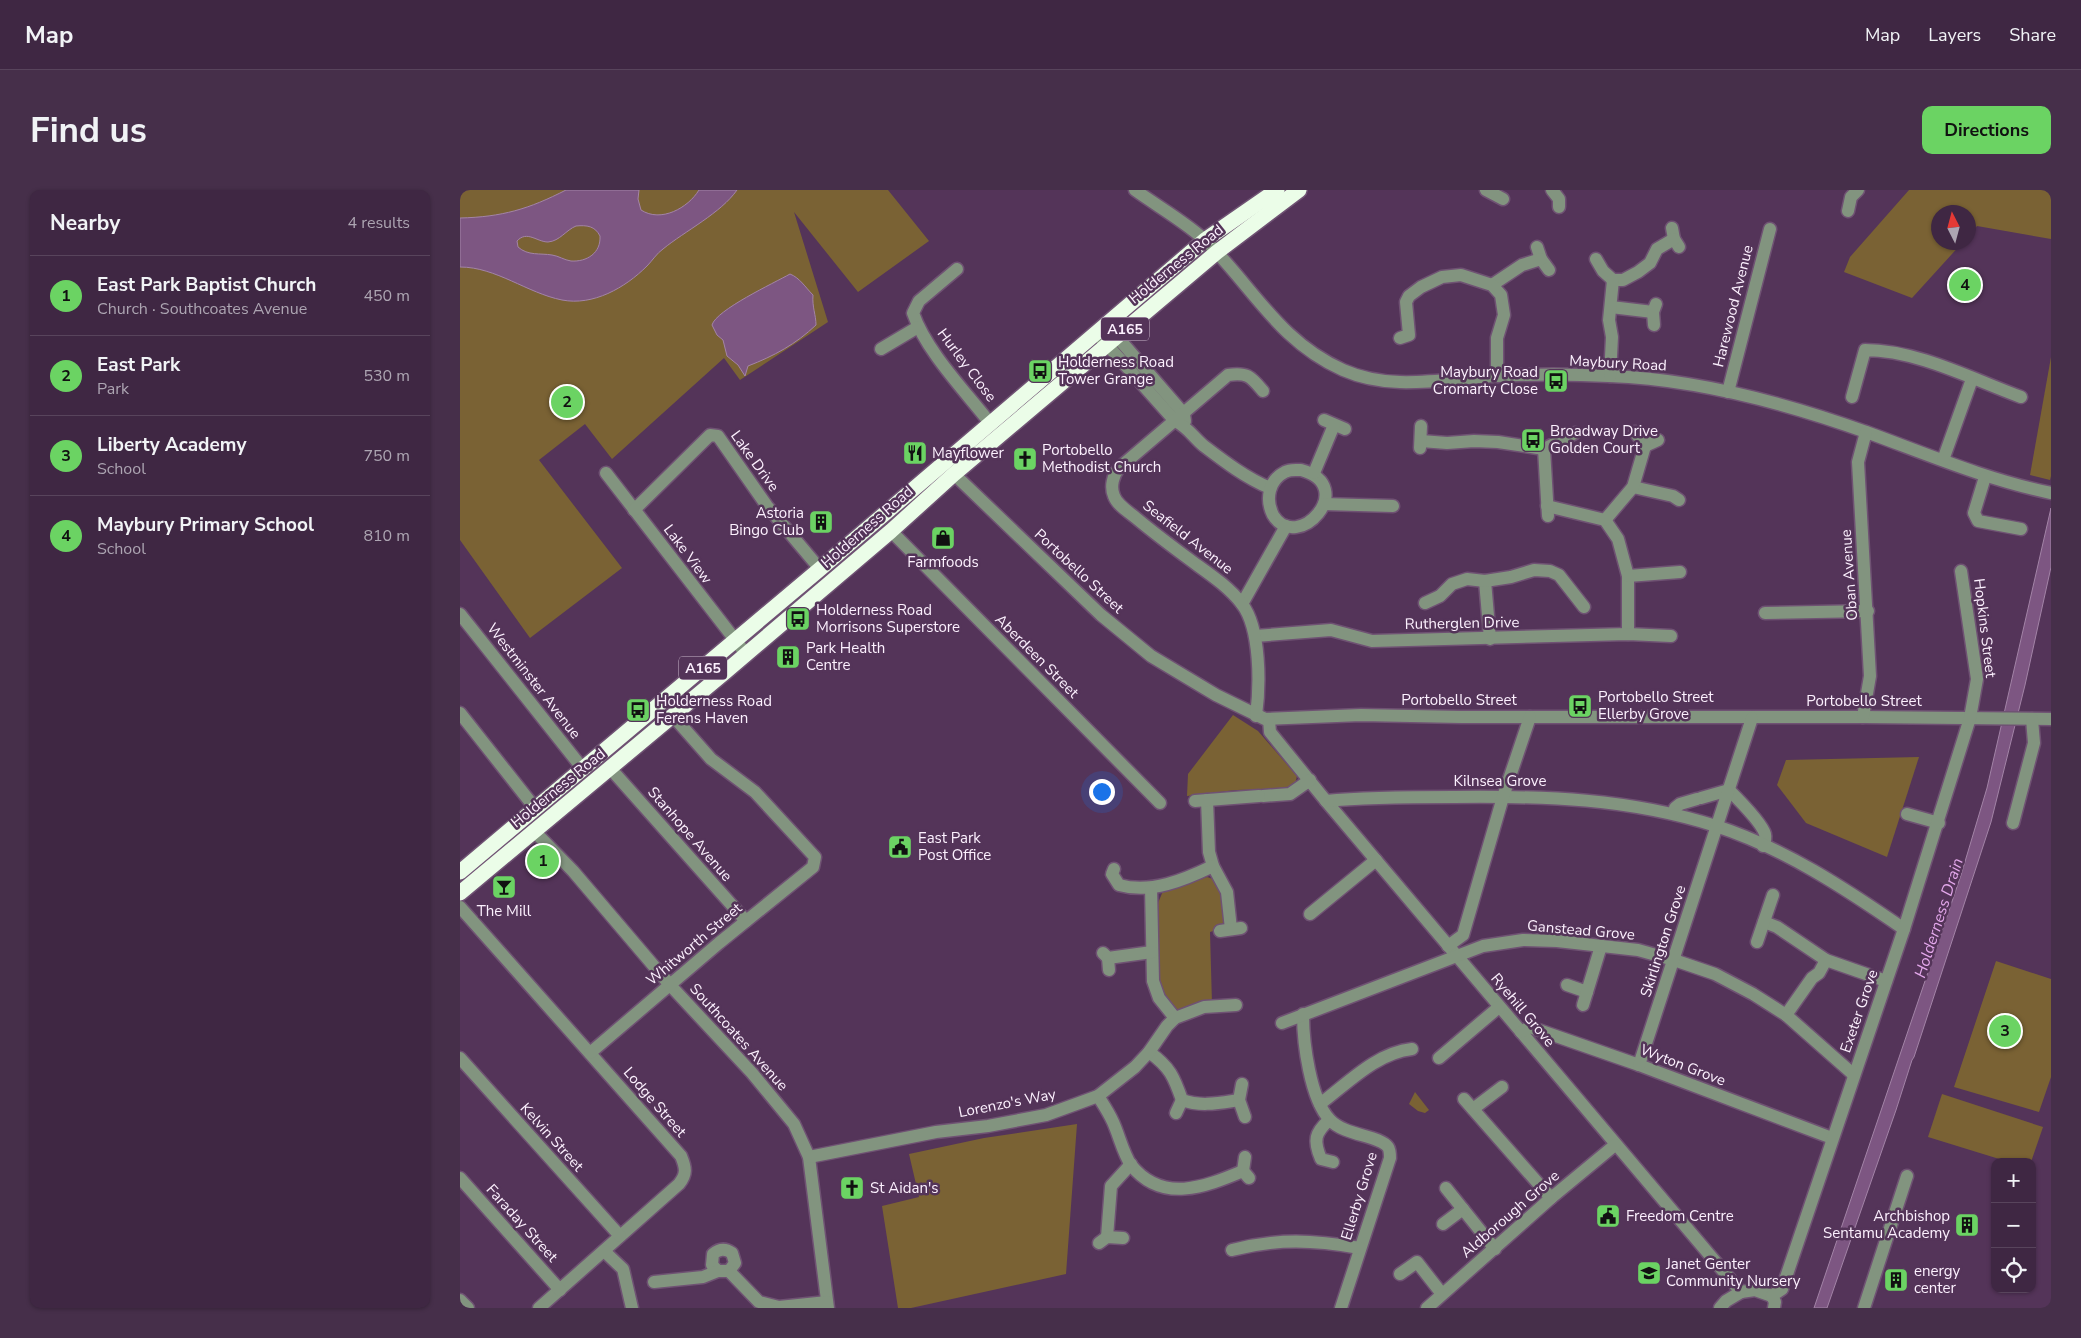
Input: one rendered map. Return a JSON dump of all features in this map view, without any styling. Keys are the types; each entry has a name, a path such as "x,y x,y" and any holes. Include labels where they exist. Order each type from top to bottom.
{"highway":[{"name":"Holderness Road","path":"460,872 820,569 1205,240 1277,190"},
{"name":"Holderness Road","path":"460,892 746,654 891,531 954,474 1216,252 1299,190"}],"street":[{"name":"Maybury Road","path":"1135,190 1205,240 1271,317 1296,341 1342,370 1366,378 1392,383 1497,376 1610,376 1674,382 1728,392 1798,410 1866,432 1985,477 2048,493"},
{"path":"1486,190 1504,199"},
{"path":"1552,190 1559,199 1559,207"},
{"path":"1848,210 1850,192"},
{"name":"Harewood Avenue","path":"1728,392 1770,229"},
{"path":"1597,264 1613,280 1624,280 1650,263 1657,250 1675,238"},
{"path":"1492,285 1539,253 1549,270"},
{"name":"Hurley Close","path":"957,269 919,301 913,313 918,327 951,375 990,423"},
{"path":"1400,338 1409,335 1406,302 1409,296 1421,287 1442,277 1461,275 1492,285 1500,295 1504,315 1497,338 1497,376"},
{"path":"1610,376 1612,337 1608,320 1613,280"},
{"path":"1611,307 1654,308 1654,325"},
{"name":"Hurley Close","path":"881,349 918,327"},
{"path":"1101,328 1202,445 1235,469 1270,488"},
{"path":"1852,397 1865,350 1884,350 1918,358 2021,397"},
{"path":"1182,420 1228,375 1240,373 1250,376 1259,384"},
{"path":"1943,460 1972,379"},
{"name":"Seafield Avenue","path":"1182,420 1115,473 1112,484 1114,496 1157,536 1226,586 1242,604 1253,624 1256,636 1256,716"},
{"path":"1314,473 1334,425"},
{"path":"1421,426 1421,445 1474,440 1544,449 1569,433"},
{"path":"1635,432 1645,446"},
{"name":"Oban Avenue","path":"1863,716 1870,676 1868,611 1858,462 1866,432"},
{"name":"Lake Drive","path":"634,510 710,435 718,436 767,506 820,569"},
{"path":"1645,446 1658,440"},
{"path":"1605,520 1634,487 1645,446"},
{"path":"1544,449 1547,511 1605,520 1618,539 1628,576 1628,634"},
{"path":"1287,470 1301,470 1314,473 1322,482 1324,504 1317,516 1307,524 1286,526 1276,519 1270,509 1268,498 1270,488 1277,477 1287,470"},
{"name":"Lake View","path":"606,473 690,585 746,654"},
{"name":"Portobello Street","path":"954,474 1100,615 1151,656 1216,695 1256,716 1269,720 1361,715 1752,718 1863,716 2051,719"},
{"path":"1985,477 1974,513 1978,521 2021,529"},
{"path":"1634,487 1676,494"},
{"path":"1324,504 1393,506"},
{"path":"1242,604 1286,526"},
{"name":"Aberdeen Street","path":"891,531 1160,804"},
{"path":"1425,603 1440,596 1452,584 1467,579 1485,581 1511,577 1534,570 1550,571 1559,575 1584,606"},
{"name":"Hopkins Street","path":"1961,571 1977,679 1970,718"},
{"path":"1628,576 1682,572"},
{"path":"1485,581 1490,639"},
{"path":"1765,613 1868,611"},
{"name":"Westminster Avenue","path":"460,614 582,769"},
{"name":"Rutherglen Drive","path":"1256,636 1331,630 1372,641 1628,634 1671,636"},
{"path":"460,713 535,808"},
{"name":"Whitworth Street","path":"590,1053 813,867 815,857 755,792 711,759 672,716"},
{"path":"1452,950 1463,935 1503,796 1530,717"},
{"name":"Skirlington Grove","path":"1639,1065 1752,718"},
{"name":"Exeter Grove","path":"1773,1302 1782,1289 1904,929 1939,823 1970,718"},
{"path":"2013,823 2034,743 2026,719"},
{"name":"Ryehill Grove","path":"1269,720 1270,732 1326,801 1740,1292"},
{"name":"Stanhope Avenue","path":"610,768 746,921"},
{"path":"1231,929 1227,892 1213,866 1201,800 1290,794 1310,780"},
{"path":"1674,814 1675,808 1680,804 1729,790 1765,833 1766,839 1763,846"},
{"name":"Kilnsea Grove","path":"1326,801 1362,797 1503,796 1607,802 1674,814 1717,827 1763,846 1835,883 1904,929"},
{"path":"1908,814 1939,823"},
{"name":"Southcoates Avenue","path":"534,830 572,871 670,986 752,1073 794,1124 809,1157 827,1305"},
{"path":"1310,914 1376,860"},
{"path":"1112,877 1119,884 1128,887 1151,888 1196,874 1213,866"},
{"path":"1151,888 1153,981 1159,998 1175,1018"},
{"path":"1757,942 1773,895"},
{"name":"Lodge Street","path":"460,907 681,1156 686,1167 686,1176 679,1184 539,1308"},
{"path":"1764,922 1777,927 1826,960 1886,981"},
{"name":"Ganstead Grove","path":"1282,1023 1452,950 1523,940 1557,941 1638,950 1715,974 1753,994 1786,1015 1854,1075"},
{"path":"1582,1005 1601,946"},
{"path":"1107,960 1152,952"},
{"path":"1786,1015 1812,978 1820,972 1826,960"},
{"path":"1567,985 1586,992"},
{"name":"Lorenzo's Way","path":"809,1157 936,1132 988,1126 1046,1115 1098,1096 1135,1067 1175,1018 1204,1007 1236,1005"},
{"path":"1439,1058 1498,1007"},
{"path":"1303,1014 1306,1050 1320,1104 1329,1120 1319,1130 1317,1149 1320,1158 1333,1162"},
{"name":"Wyton Grove","path":"1521,1032 1530,1027 1639,1065 1832,1138"},
{"path":"1320,1104 1378,1060 1400,1050 1412,1049"},
{"path":"1149,1052 1163,1062 1174,1076 1182,1100 1176,1113"},
{"name":"Kelvin Street","path":"460,1058 620,1236"},
{"path":"1242,1084 1239,1100 1246,1117"},
{"path":"1502,1087 1469,1104 1550,1198"},
{"path":"1098,1096 1112,1120 1131,1164 1149,1181 1177,1190 1198,1188 1246,1175 1245,1157"},
{"path":"1182,1100 1194,1104 1239,1100"},
{"name":"Ellerby Grove","path":"1329,1120 1342,1130 1384,1143 1390,1149 1390,1158 1341,1308"},
{"name":"Aldborough Grove","path":"1427,1308 1550,1198 1615,1146"},
{"path":"1123,1238 1103,1240 1111,1186 1131,1164"},
{"path":"1864,1308 1907,1176"},
{"name":"Faraday Street","path":"460,1178 560,1290"},
{"path":"1446,1188 1495,1249"},
{"path":"1443,1224 1463,1209"},
{"path":"1232,1250 1260,1244 1302,1240 1360,1248"},
{"path":"604,1251 623,1269 632,1308"},
{"path":"1400,1274 1417,1262 1442,1294"},
{"path":"654,1282 703,1277 723,1271 759,1302 779,1307 827,1305"},
{"path":"1720,1308 1726,1301 1740,1292 1755,1290 1773,1302"},
{"path":"460,1300 468,1308"}],"shaded area":[{"path":"460,190 888,190 929,241 858,292 794,212 828,322 740,380 724,358 612,459 585,424 539,460 622,568 530,638 460,540"},
{"path":"566,190 639,190 638,199 641,210 657,215 673,212 681,208 699,190 737,190 722,206 672,242 629,281 608,294 597,298 574,301 562,300 549,297 486,271 460,267 460,218 502,214 553,197","holes":["576,226 593,228 600,236 600,242 595,252 582,260 571,261 552,255 530,253 518,247 517,241 521,238 528,236 548,242 559,238"]},
{"path":"1909,190 2051,190 2051,239 1976,227 1976,205 1931,205 1931,250 1956,250 1912,298 1844,272 1850,257"},
{"path":"790,274 800,280 813,295 816,325 784,349 748,366 745,376 738,365 727,356 723,340 717,335 712,325 716,319 734,305"},
{"path":"2051,357 2051,476 2050,480 2030,475"},
{"path":"2051,508 2051,567 2025,685 1991,822 1914,1057 1827,1308 1814,1308 1961,875 1987,788"},
{"path":"1233,715 1258,731 1297,776 1295,784 1285,789 1236,790 1187,796 1188,774"},
{"path":"1919,757 1887,857 1806,823 1777,785 1786,760"},
{"path":"1207,877 1216,880 1221,885 1226,927 1210,932 1212,1004 1178,1010 1172,1007 1165,999 1157,982 1158,903 1163,891"},
{"path":"1996,961 2051,979 2051,1077 2039,1112 1954,1087"},
{"path":"1415,1092 1429,1110 1425,1113 1418,1111 1409,1104"},
{"path":"1942,1094 2043,1127 2032,1158 1996,1158 1928,1137"},
{"path":"1077,1124 1066,1274 911,1308 898,1308 882,1206 919,1197 909,1154 984,1138"}],"place":[{"name":"Maybury Primary School","path":"1965,285"},
{"name":"Holderness Road Tower Grange","path":"1040,371"},
{"name":"Maybury Road Cromarty Close","path":"1556,381"},
{"name":"East Park","path":"567,402"},
{"name":"Broadway Drive Golden Court","path":"1533,440"},
{"name":"Mayflower","path":"915,453"},
{"name":"Portobello Methodist Church","path":"1025,459"},
{"name":"Astoria Bingo Club","path":"821,522"},
{"name":"Farmfoods","path":"943,538"},
{"name":"Holderness Road Morrisons Superstore","path":"798,619"},
{"name":"Park Health Centre","path":"788,657"},
{"name":"Portobello Street Ellerby Grove","path":"1580,706"},
{"name":"Holderness Road Ferens Haven","path":"638,710"},
{"name":"East Park Post Office","path":"900,847"},
{"name":"East Park Baptist Church","path":"543,861"},
{"name":"The Mill","path":"504,887"},
{"name":"Liberty Academy","path":"2005,1031"},
{"name":"St Aidan's","path":"852,1188"},
{"name":"Freedom Centre","path":"1608,1216"},
{"name":"Archbishop Sentamu Academy","path":"1967,1225"},
{"name":"Janet Genter Community Nursery","path":"1649,1273"},
{"name":"energy center","path":"1896,1280"}],"water label":[{"name":"Holderness Drain","path":"1939,918"}]}
